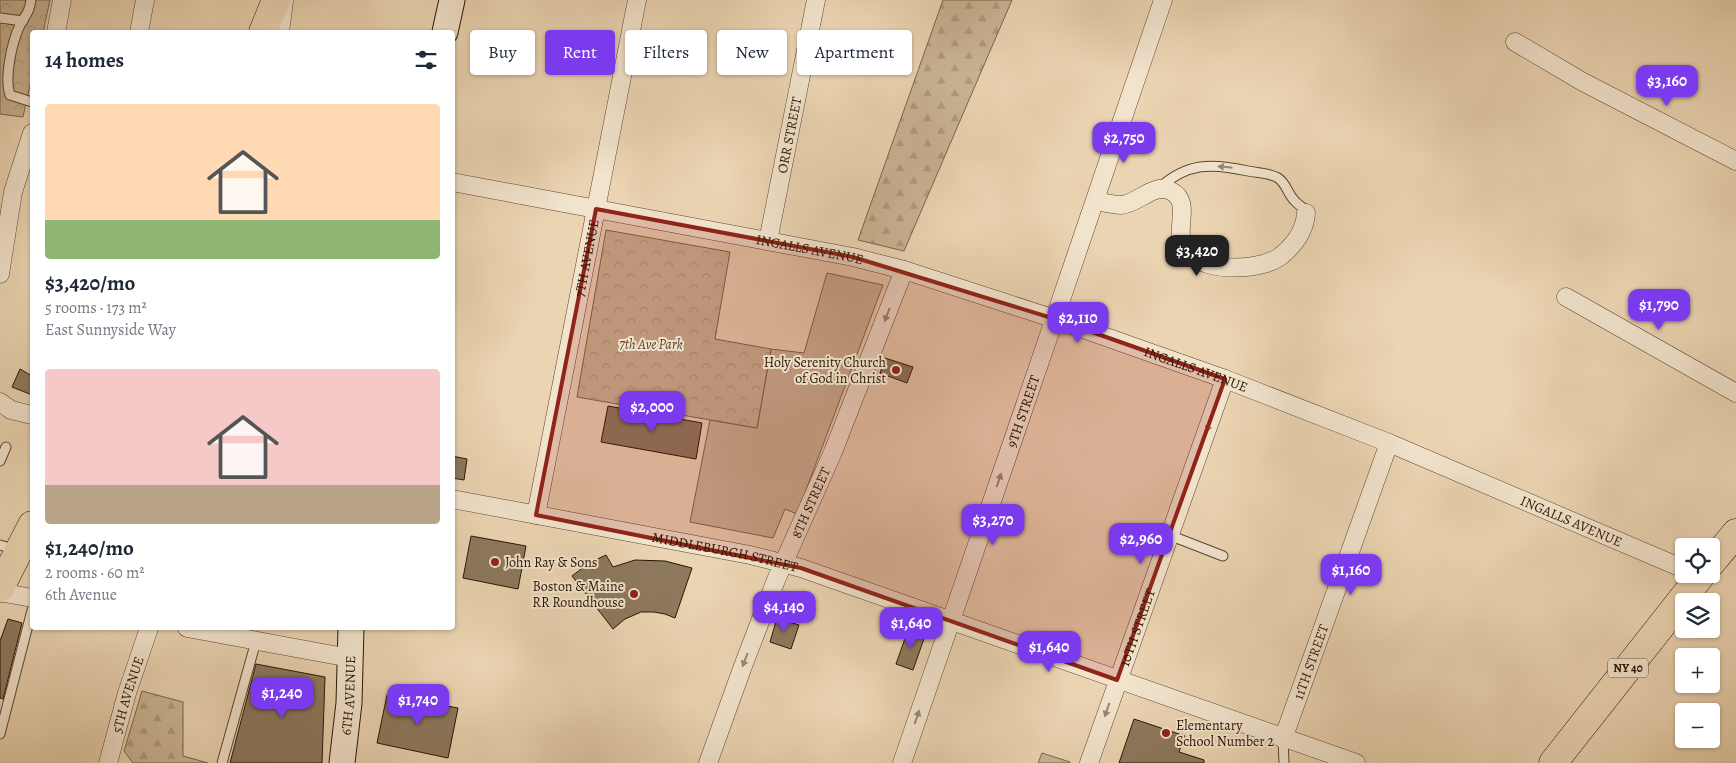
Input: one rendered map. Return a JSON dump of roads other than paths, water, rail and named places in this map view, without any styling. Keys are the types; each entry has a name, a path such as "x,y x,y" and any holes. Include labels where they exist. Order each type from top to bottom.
{"main road":[{"path":"264,30 276,0"},
{"path":"0,588 10,548 30,527"},
{"name":"NY 40","path":"1720,548 1736,532"},
{"name":"NY 40","path":"1553,763 1689,583"}],"street":[{"path":"56,30 62,0"},
{"path":"139,30 145,0"},
{"path":"280,30 284,0"},
{"path":"446,30 452,0"},
{"name":"7TH AVENUE","path":"536,515 638,0"},
{"name":"ORR STREET","path":"768,242 816,0"},
{"name":"9TH STREET","path":"902,763 1163,0"},
{"path":"1515,42 1583,82 1736,161"},
{"path":"0,274 4,225 30,139"},
{"name":"INGALLS AVENUE","path":"455,183 872,261 904,270 1055,319 1226,379 1389,443 1675,561"},
{"path":"1095,201 1121,205 1158,189 1174,192 1179,198 1183,216 1181,236 1184,246 1190,255 1202,262 1220,267 1248,268 1265,265 1279,258 1291,247 1300,233 1305,223 1306,213"},
{"name":"8TH STREET","path":"708,763 783,564 833,452 904,270"},
{"path":"1566,297 1736,393"},
{"name":"10TH STREET","path":"1089,763 1117,680 1226,379"},
{"path":"4,407 30,414"},
{"name":"11TH STREET","path":"1283,739 1389,443"},
{"name":"MIDDLEBURGH STREET","path":"455,500 750,555 801,568 1283,739 1356,763"},
{"path":"0,592 30,598"},
{"name":"5TH AVENUE","path":"108,763 127,693 148,630"},
{"path":"198,630 350,658"},
{"name":"6TH AVENUE","path":"342,763 349,703 351,630"}],"lane":[{"path":"10,95 7,85 12,50 28,13 31,0"},
{"path":"0,18 23,21"},
{"path":"0,92 30,101"},
{"path":"1158,189 1170,178 1192,168 1207,165 1228,167 1281,179 1293,199 1306,210 1306,213"},
{"path":"0,461 6,447"},
{"path":"1169,535 1223,556"},
{"path":"0,734 30,618"},
{"path":"222,763 256,640"},
{"path":"1283,739 1284,763"}],"place":[{"name":"Holy Serenity Church of God in Christ","path":"896,370"},
{"name":"John Ray & Sons","path":"495,562"},
{"name":"Boston & Maine RR Roundhouse","path":"634,594"},
{"name":"Elementary School Number 2","path":"1166,733"}],"park label":[{"name":"7th Ave Park","path":"651,344"}]}
